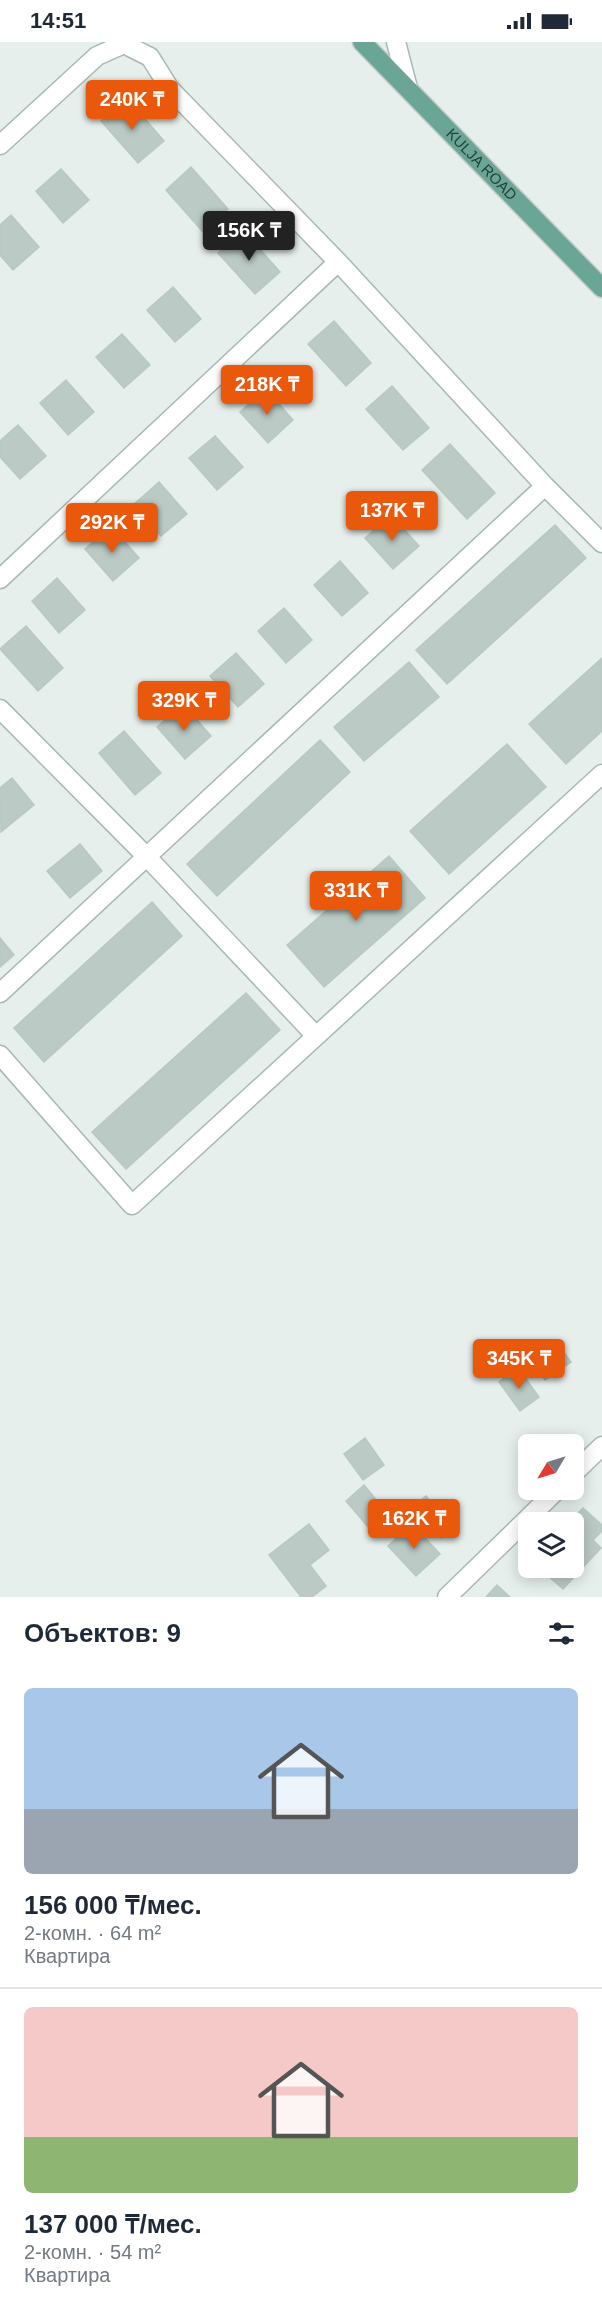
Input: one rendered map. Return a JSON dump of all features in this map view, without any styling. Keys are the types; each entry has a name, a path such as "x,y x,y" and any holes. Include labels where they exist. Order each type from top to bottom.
{"main road":[{"name":"KULJA ROAD","path":"362,42 602,288"}],"street":[{"path":"396,42 408,88"},
{"path":"0,145 97,56 124,44 151,50 170,89 338,262 545,486 602,543"},
{"path":"0,579 338,262"},
{"path":"0,993 545,486"},
{"path":"0,709 146,856 316,1036"},
{"path":"0,1056 132,1205 602,774"},
{"path":"584,1463 602,1446"},
{"path":"447,1597 548,1500"}],"building":[{"path":"127,98 164,141 138,163 101,121"},
{"path":"191,167 228,209 203,232 166,190"},
{"path":"61,169 89,200 63,223 36,191"},
{"path":"11,215 39,247 13,270 0,255 0,225"},
{"path":"243,230 280,272 255,294 218,253"},
{"path":"173,287 201,319 175,342 147,310"},
{"path":"334,321 371,363 346,386 308,344"},
{"path":"122,334 150,365 124,388 96,357"},
{"path":"66,380 94,412 68,435 40,403"},
{"path":"392,386 429,428 403,450 366,409"},
{"path":"266,389 293,420 268,443 240,412"},
{"path":"18,425 46,456 20,479 0,457 0,441"},
{"path":"215,436 243,467 217,490 189,458"},
{"path":"450,444 495,493 467,519 422,470"},
{"path":"159,482 187,514 161,536 133,505"},
{"path":"391,515 419,546 393,569 365,538"},
{"path":"555,525 586,558 447,684 416,650"},
{"path":"111,526 139,558 113,581 85,549"},
{"path":"340,561 368,593 342,616 314,585"},
{"path":"57,578 85,610 59,633 32,601"},
{"path":"284,608 312,640 286,663 258,631"},
{"path":"26,626 63,668 38,691 0,649"},
{"path":"236,653 264,684 238,707 210,676"},
{"path":"602,658 602,731 566,764 529,724"},
{"path":"409,662 439,697 364,761 334,727"},
{"path":"183,704 211,736 185,759 157,727"},
{"path":"124,731 161,773 135,795 99,753"},
{"path":"320,740 350,772 217,896 187,864"},
{"path":"507,744 546,787 449,874 410,831"},
{"path":"12,778 34,805 1,832 0,788"},
{"path":"80,844 102,871 70,898 47,871"},
{"path":"389,856 425,898 324,987 287,945"},
{"path":"152,902 182,936 44,1062 14,1028"},
{"path":"0,938 14,955 0,967"},
{"path":"246,993 280,1030 126,1169 92,1132"},
{"path":"548,1346 556,1357 563,1351 571,1362 545,1380 530,1358"},
{"path":"518,1368 539,1397 520,1411 499,1382"},
{"path":"365,1438 384,1465 363,1480 344,1454"},
{"path":"364,1485 387,1513 369,1528 346,1501"},
{"path":"426,1496 453,1528 441,1538 414,1506"},
{"path":"583,1508 602,1525 602,1531 593,1540 601,1548 584,1566 584,1512 579,1512"},
{"path":"309,1524 329,1550 310,1565 326,1586 312,1597 301,1597 269,1555"},
{"path":"412,1524 440,1554 416,1576 388,1546"},
{"path":"550,1578 573,1578 563,1589"},
{"path":"497,1585 510,1597 486,1597"}]}
